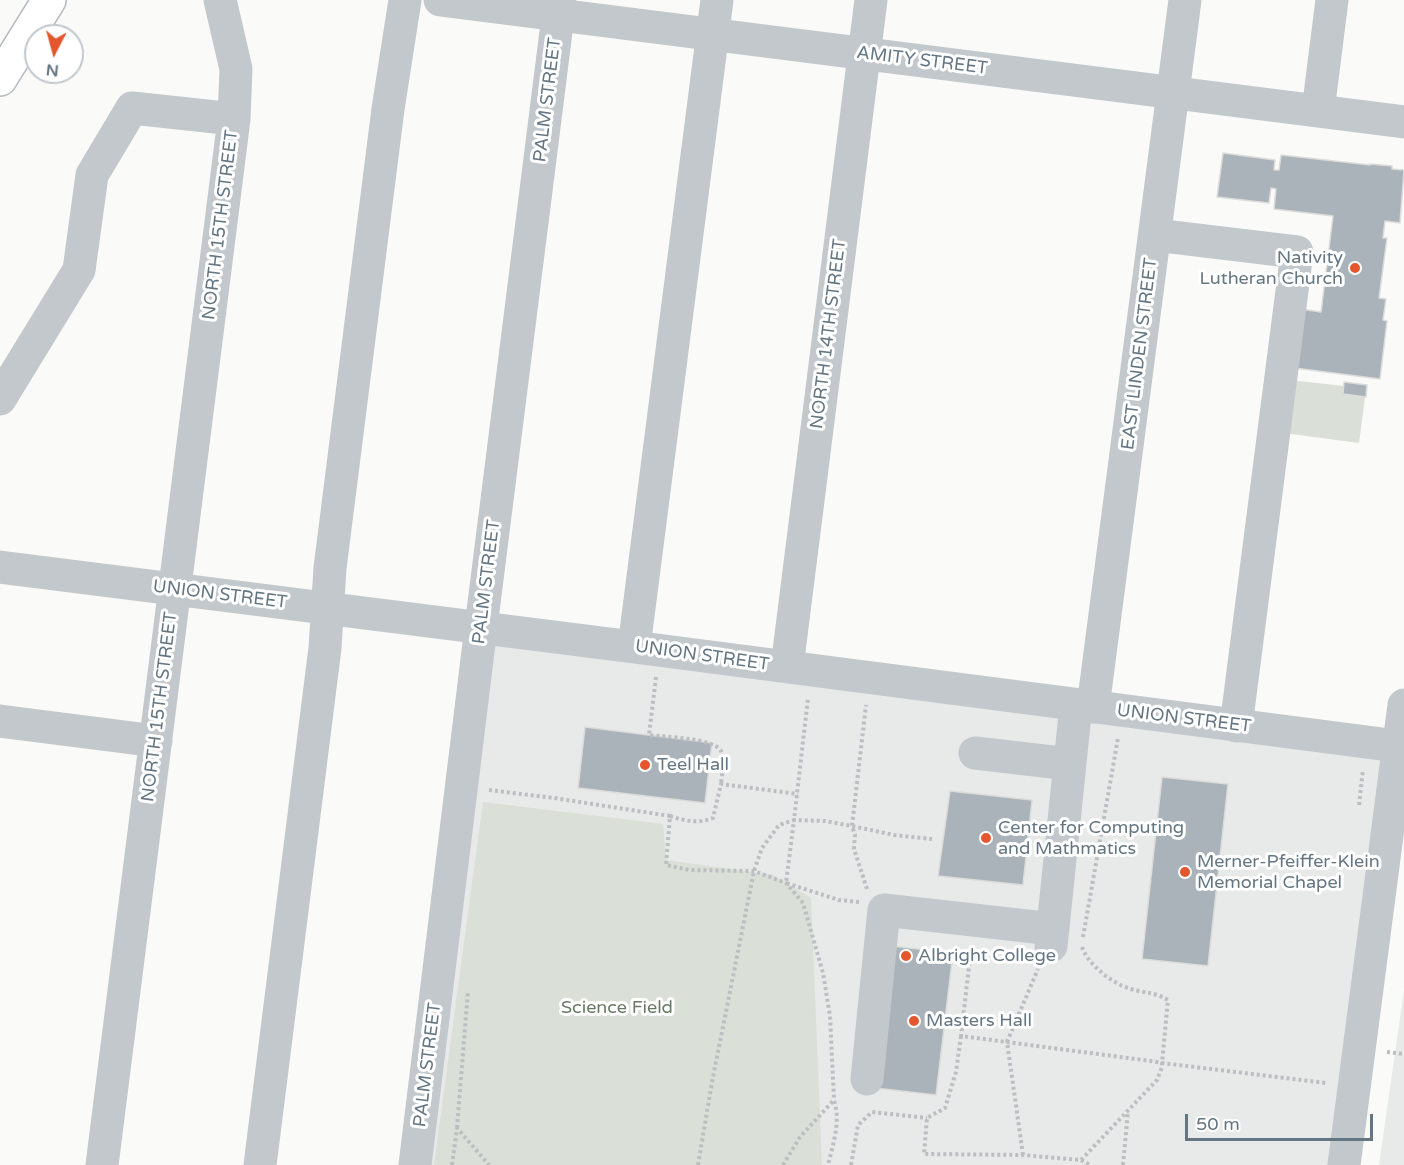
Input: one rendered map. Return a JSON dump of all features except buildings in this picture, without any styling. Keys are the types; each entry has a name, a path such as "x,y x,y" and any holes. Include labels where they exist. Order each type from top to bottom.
{"main road":[{"path":"0,79 49,0"}],"street":[{"name":"NORTH 15TH STREET","path":"102,1165 234,119 236,69 220,0"},
{"path":"260,1165 326,648 330,568 388,109 405,0"},
{"name":"AMITY STREET","path":"440,0 560,7 712,34 1404,122"},
{"path":"634,647 717,0"},
{"name":"NORTH 14TH STREET","path":"787,667 872,0"},
{"name":"EAST LINDEN STREET","path":"1062,941 1070,764 1085,706 1155,235 1185,0"},
{"path":"1318,111 1332,0"},
{"name":"PALM STREET","path":"416,1165 461,787 560,7"},
{"path":"0,399 79,270 92,175 132,108 234,119"},
{"path":"1155,235 1297,252 1236,726"},
{"name":"UNION STREET","path":"0,567 1401,747"},
{"path":"1344,1165 1401,747 1404,705"},
{"path":"0,721 156,741"},
{"path":"975,753 1070,764"},
{"path":"867,1079 884,910 1062,941"}],"path":[{"path":"461,787 554,798 670,816 685,821 704,822 713,818 721,784 721,750 712,743 649,735 656,675"},
{"path":"786,883 808,697"},
{"path":"866,704 852,826 855,836 854,849 868,892"},
{"path":"1062,941 1119,734"},
{"path":"721,784 798,794"},
{"path":"670,816 666,865 688,870 754,871 786,883 804,903 823,973 830,1016 836,1132 828,1165"},
{"path":"698,1165 754,871 762,848 779,825 794,820 825,821 894,835 932,839"},
{"path":"1023,1155 1007,1042 1048,946 1062,941"},
{"path":"1062,941 1112,981 1132,990 1155,993 1167,1000 1162,1063 1157,1080 1081,1160"},
{"path":"850,1165 858,1125 872,1112 927,1118 945,1108 956,1072 971,947"},
{"path":"961,1036 1329,1083"},
{"path":"783,1165 800,1137 834,1101"},
{"path":"1123,1165 1128,1110"},
{"path":"927,1118 924,1154 1023,1155 1081,1160 1090,1165"},
{"path":"452,1165 457,1128 489,1165"}],"shaded area":[{"name":"Albright College","path":"481,627 1399,746 1344,1165 415,1165"},
{"path":"1404,990 1404,1165 1379,1165"}],"green space":[{"path":"1290,380 1344,386 1343,394 1365,397 1359,443 1284,433"},
{"name":"Science Field","path":"483,802 663,824 666,860 773,875 811,898 822,1165 434,1165"}],"place":[{"name":"Nativity Lutheran Church","path":"1355,268"},
{"name":"Teel Hall","path":"645,765"},
{"name":"Center for Computing and Mathmatics","path":"986,838"},
{"name":"Merner-Pfeiffer-Klein Memorial Chapel","path":"1185,872"},
{"name":"Albright College","path":"906,956"},
{"name":"Masters Hall","path":"914,1021"}]}
